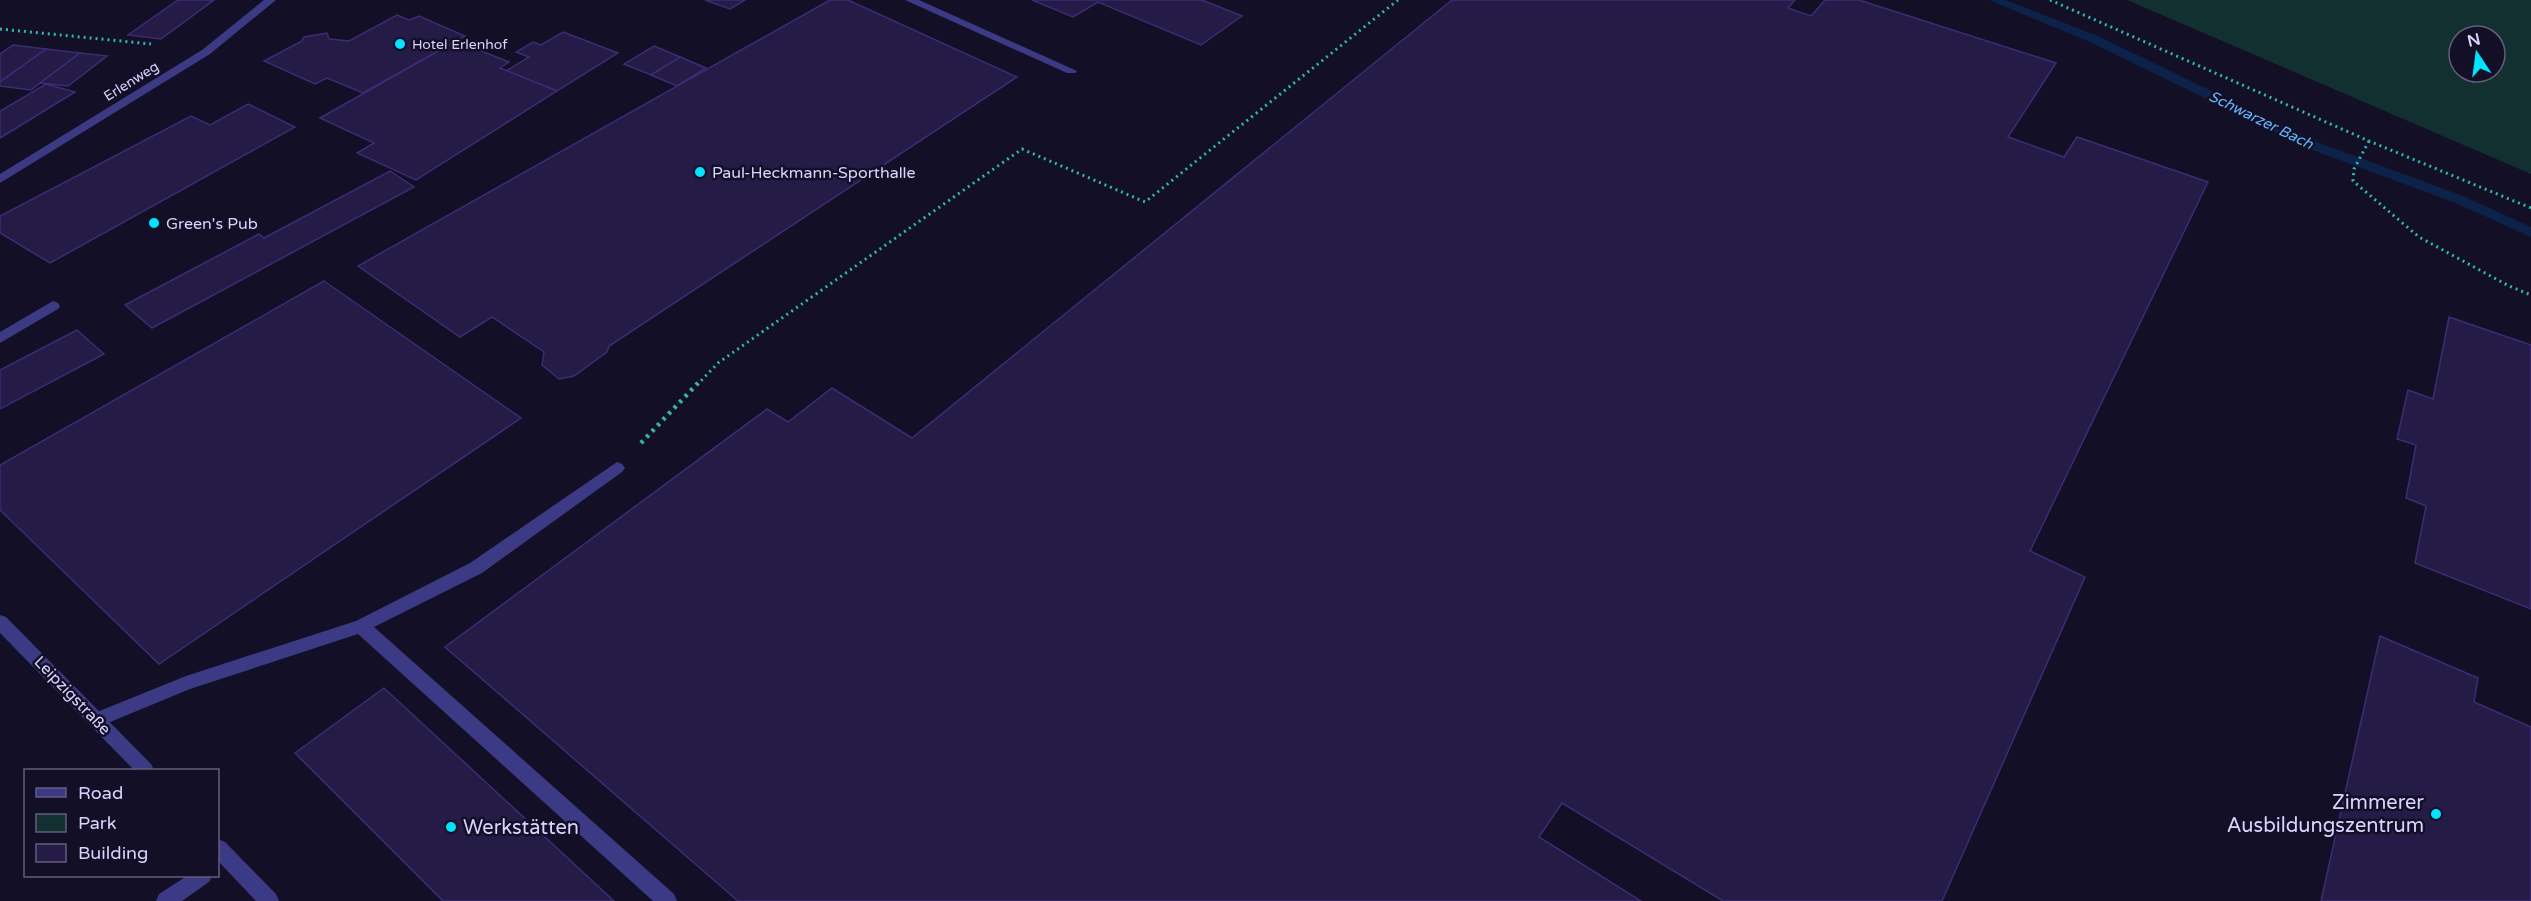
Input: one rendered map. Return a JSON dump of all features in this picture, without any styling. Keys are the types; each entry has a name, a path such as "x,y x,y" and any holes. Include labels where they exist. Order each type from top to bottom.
{"street":[{"name":"Erlenweg","path":"0,179 206,52 271,0"},
{"path":"910,0 1071,71"},
{"path":"0,338 53,306"},
{"path":"98,719 186,683 361,626 476,568 617,468"},
{"name":"Leipzigstraße","path":"0,622 98,719 143,769"},
{"path":"361,626 667,901"},
{"path":"221,857 269,901"},
{"path":"166,901 201,877"}],"path":[{"path":"617,468 718,363 1022,148 1145,202 1398,0"},
{"path":"2050,0 2369,141 2531,208"},
{"path":"0,28 206,52"},
{"path":"2369,141 2354,169 2354,181 2419,237 2509,286 2531,295"}],"green space":[{"path":"2127,0 2531,0 2531,174"}],"building":[{"path":"178,0 214,0 161,39 128,35"},
{"path":"705,0 745,0 730,9"},
{"name":"Paul-Heckmann-Sporthalle","path":"830,0 848,0 1017,77 609,346 607,352 574,376 559,379 542,365 544,352 492,317 460,337 358,266"},
{"path":"1032,0 1202,0 1242,16 1201,45 1098,2 1073,17"},
{"path":"1452,0 1795,0 1788,8 1811,16 1825,0 1859,0 2056,63 2008,137 2064,157 2077,137 2208,182 2030,551 2085,577 1942,901 1723,901 1562,803 1539,837 1641,901 738,901 445,647 767,409 788,422 832,388 912,438"},
{"path":"397,15 409,20 419,16 465,36 363,93 327,78 315,84 264,61 302,41 304,37 327,33 329,39 349,41"},
{"path":"563,32 618,53 557,91 506,71 529,57 516,52 533,42 541,45"},
{"path":"456,41 509,62 500,68 557,91 416,180 357,153 374,143 320,118"},
{"path":"13,45 46,49 0,82 0,54"},
{"path":"654,46 680,57 651,75 624,64"},
{"path":"46,49 80,53 31,90 0,86 0,82"},
{"path":"80,53 107,56 68,86 40,83"},
{"path":"680,57 706,68 677,86 651,75"},
{"path":"46,84 75,92 0,138 0,111"},
{"path":"248,104 295,127 50,263 0,233 0,216 191,116 210,125"},
{"path":"390,171 414,187 152,328 125,305 259,234 264,238"},
{"path":"324,281 521,418 159,664 0,510 0,465"},
{"path":"2449,317 2531,345 2531,609 2415,563 2426,506 2406,498 2416,445 2397,439 2408,390 2433,399"},
{"path":"77,330 104,354 0,409 0,370"},
{"name":"Zimmerer Ausbildungszentrum","path":"2380,636 2478,678 2474,702 2531,727 2531,901 2321,901"},
{"name":"Werkstätten","path":"384,688 614,901 443,901 295,753"}],"waterway":[{"name":"Schwarzer Bach","path":"1995,0 2094,39 2312,145 2458,199 2531,232"}],"place":[{"name":"Hotel Erlenhof","path":"400,44"},
{"name":"Paul-Heckmann-Sporthalle","path":"700,172"},
{"name":"Green's Pub","path":"154,223"},
{"name":"Zimmerer Ausbildungszentrum","path":"2436,814"},
{"name":"Werkstätten","path":"451,827"}]}
